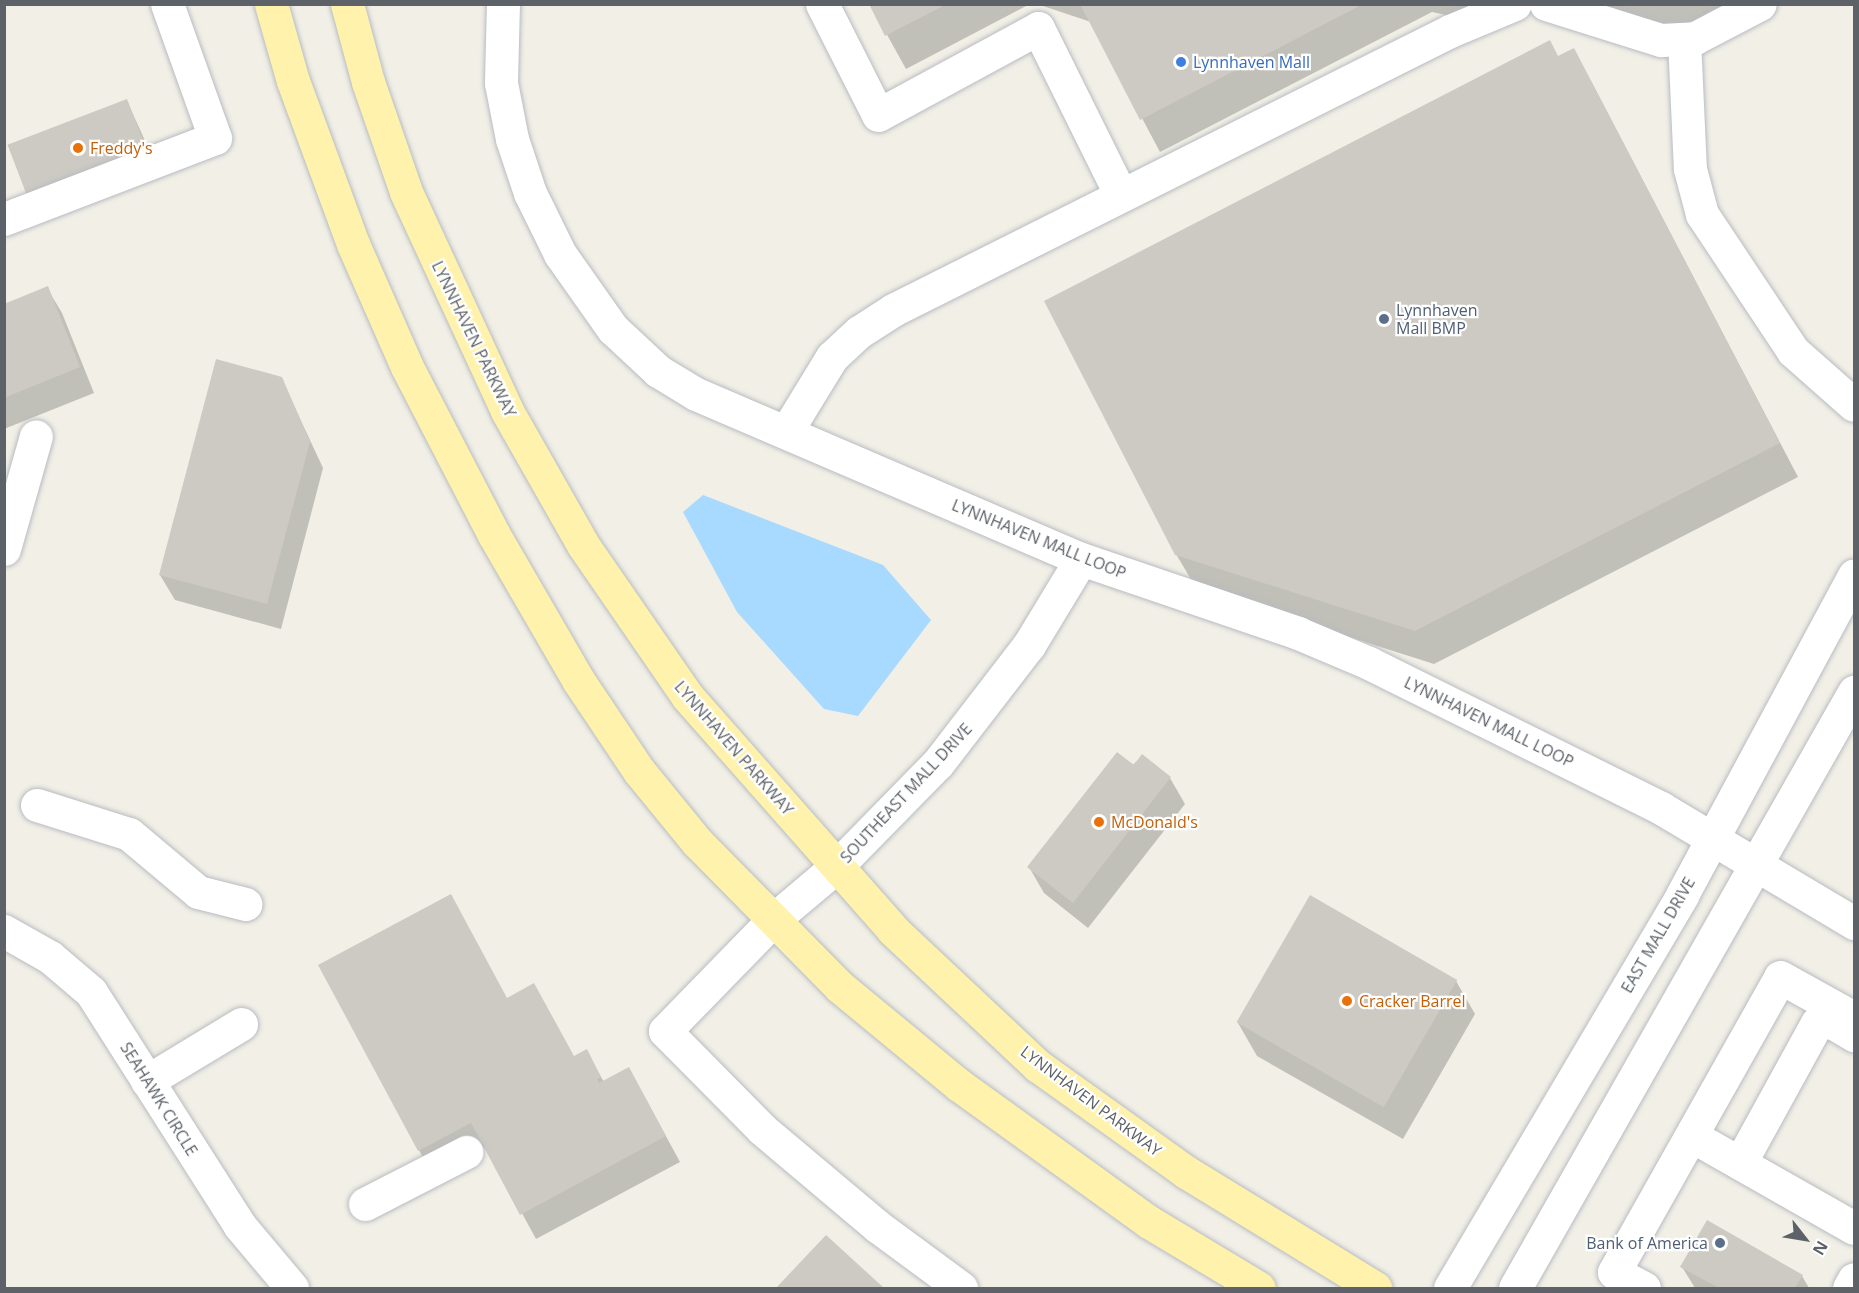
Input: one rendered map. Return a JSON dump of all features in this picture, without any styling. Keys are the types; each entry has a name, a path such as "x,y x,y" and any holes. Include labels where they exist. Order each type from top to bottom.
{"main road":[{"path":"271,4 294,81 353,244 407,367 473,497 578,680 639,771 697,842 840,987 959,1085 1149,1221 1259,1288"},
{"name":"LYNNHAVEN PARKWAY","path":"346,4 368,82 406,192 452,298 519,432 583,545 687,696 893,930 1038,1066 1186,1172 1375,1288"}],"street":[{"path":"4,219 215,138 212,123 167,4"},
{"name":"LYNNHAVEN MALL LOOP","path":"503,4 501,83 512,139 530,193 560,254 613,328 658,371 696,394 1081,559 1298,633 1369,663 1661,808 1854,923"},
{"path":"822,4 878,115 1038,28 1120,193"},
{"path":"786,432 832,357 859,332 893,309 1120,193 1449,31 1515,4"},
{"path":"1546,4 1661,40 1695,38 1760,4"},
{"path":"1684,39 1690,169 1702,214 1793,351 1854,405"},
{"path":"4,451 36,436 4,549"},
{"name":"SOUTHEAST MALL DRIVE","path":"961,1288 877,1226 762,1129 665,1031 773,920 837,866 938,763 979,715 1029,645 1081,559"},
{"name":"EAST MALL DRIVE","path":"1450,1288 1713,839 1854,575"},
{"path":"1515,1288 1854,692"},
{"path":"37,805 129,834 198,892 244,904"},
{"name":"SEAHAWK CIRCLE","path":"4,931 50,957 91,992 240,1226 292,1288"},
{"path":"1644,1288 1614,1272 1780,977 1854,1018"},
{"path":"1740,1163 1817,1023 1832,1022 1854,1035"},
{"path":"147,1081 241,1024"},
{"path":"1692,1136 1854,1228"},
{"path":"365,1204 466,1152"},
{"path":"1849,1288 1854,1279"}],"water":[{"path":"703,495 883,565 931,620 858,716 824,709 737,612 683,512"}],"building":[{"path":"869,4 947,4 885,36"},
{"name":"Lynnhaven Mall","path":"1080,4 1363,4 1140,120"},
{"name":"Lynnhaven Mall BMP","path":"1550,40 1558,56 1574,48 1780,443 1415,631 1175,555 1044,301"},
{"name":"Freddy's","path":"127,99 147,150 27,196 8,145"},
{"path":"48,286 80,367 4,398 4,304"},
{"path":"216,359 282,377 310,442 267,604 159,575"},
{"name":"McDonald's","path":"1117,752 1134,765 1142,754 1171,777 1073,903 1027,867"},
{"path":"451,894 507,998 534,983 574,1056 587,1049 601,1077 597,1079 599,1083 629,1067 666,1136 520,1215 471,1123 418,1151 318,965"},
{"name":"Cracker Barrel","path":"1310,895 1457,980 1384,1107 1236,1022"},
{"name":"Bank of America","path":"1707,1220 1803,1275 1795,1288 1719,1288 1680,1267"},
{"path":"826,1235 884,1288 776,1288"}],"place":[{"name":"Lynnhaven Mall","path":"1181,62"},
{"name":"Freddy's","path":"78,148"},
{"name":"Lynnhaven Mall BMP","path":"1384,319"},
{"name":"McDonald's","path":"1099,822"},
{"name":"Cracker Barrel","path":"1347,1001"},
{"name":"Bank of America","path":"1720,1243"}]}
